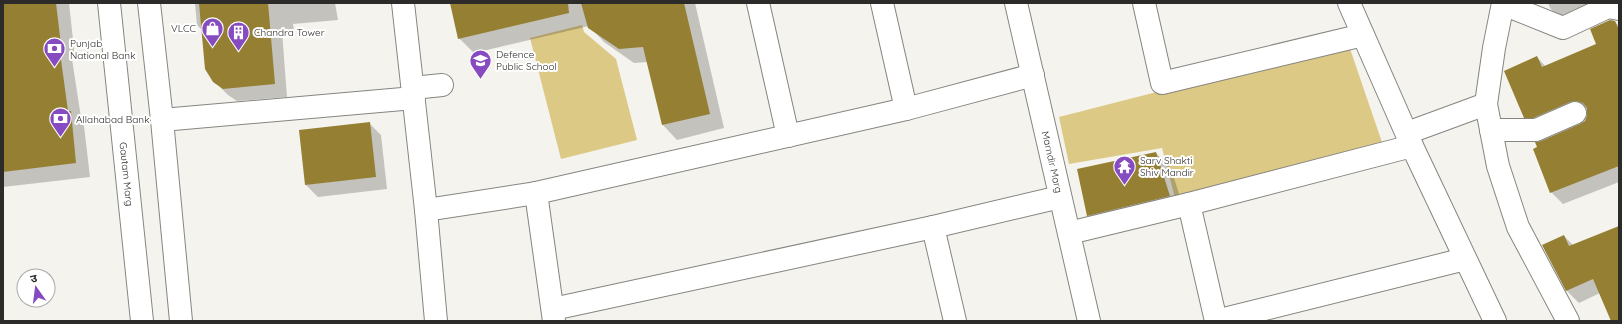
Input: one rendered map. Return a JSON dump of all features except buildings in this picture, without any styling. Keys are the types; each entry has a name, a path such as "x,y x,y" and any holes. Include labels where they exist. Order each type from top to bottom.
{"street":[{"name":"Gautam Marg","path":"109,3 142,321"},
{"path":"149,3 182,321"},
{"path":"403,3 426,210 436,321"},
{"path":"758,3 788,136"},
{"path":"882,3 906,109"},
{"name":"Marndir Marg","path":"1016,3 1089,321"},
{"path":"1144,3 1162,83 1363,35"},
{"path":"1349,3 1465,259 1495,321"},
{"path":"1568,321 1518,227 1498,166 1486,104 1494,48 1503,4 1563,28 1608,7 1619,10"},
{"path":"426,210 536,193 906,109 1033,75"},
{"path":"162,120 413,93 442,85"},
{"path":"1069,233 1189,204 1410,139 1486,104"},
{"path":"1491,130 1536,130 1575,113"},
{"path":"536,193 554,315 1060,197"},
{"path":"1189,204 1216,321 1465,259"},
{"path":"933,227 955,321"}],"shaded area":[{"path":"582,25 584,32 616,59 637,140 561,159 530,38"},
{"path":"1348,43 1384,148 1176,202 1162,148 1069,164 1059,117"}],"place":[{"name":"VLCC","path":"212,48"},
{"name":"Chandra Tower","path":"238,52"},
{"name":"Punjab National Bank","path":"54,68"},
{"name":"Defence Public School","path":"480,80"},
{"name":"Allahabad Bank","path":"61,138"},
{"name":"Sarv Shakti Shiv Mandir","path":"1124,186"}]}
